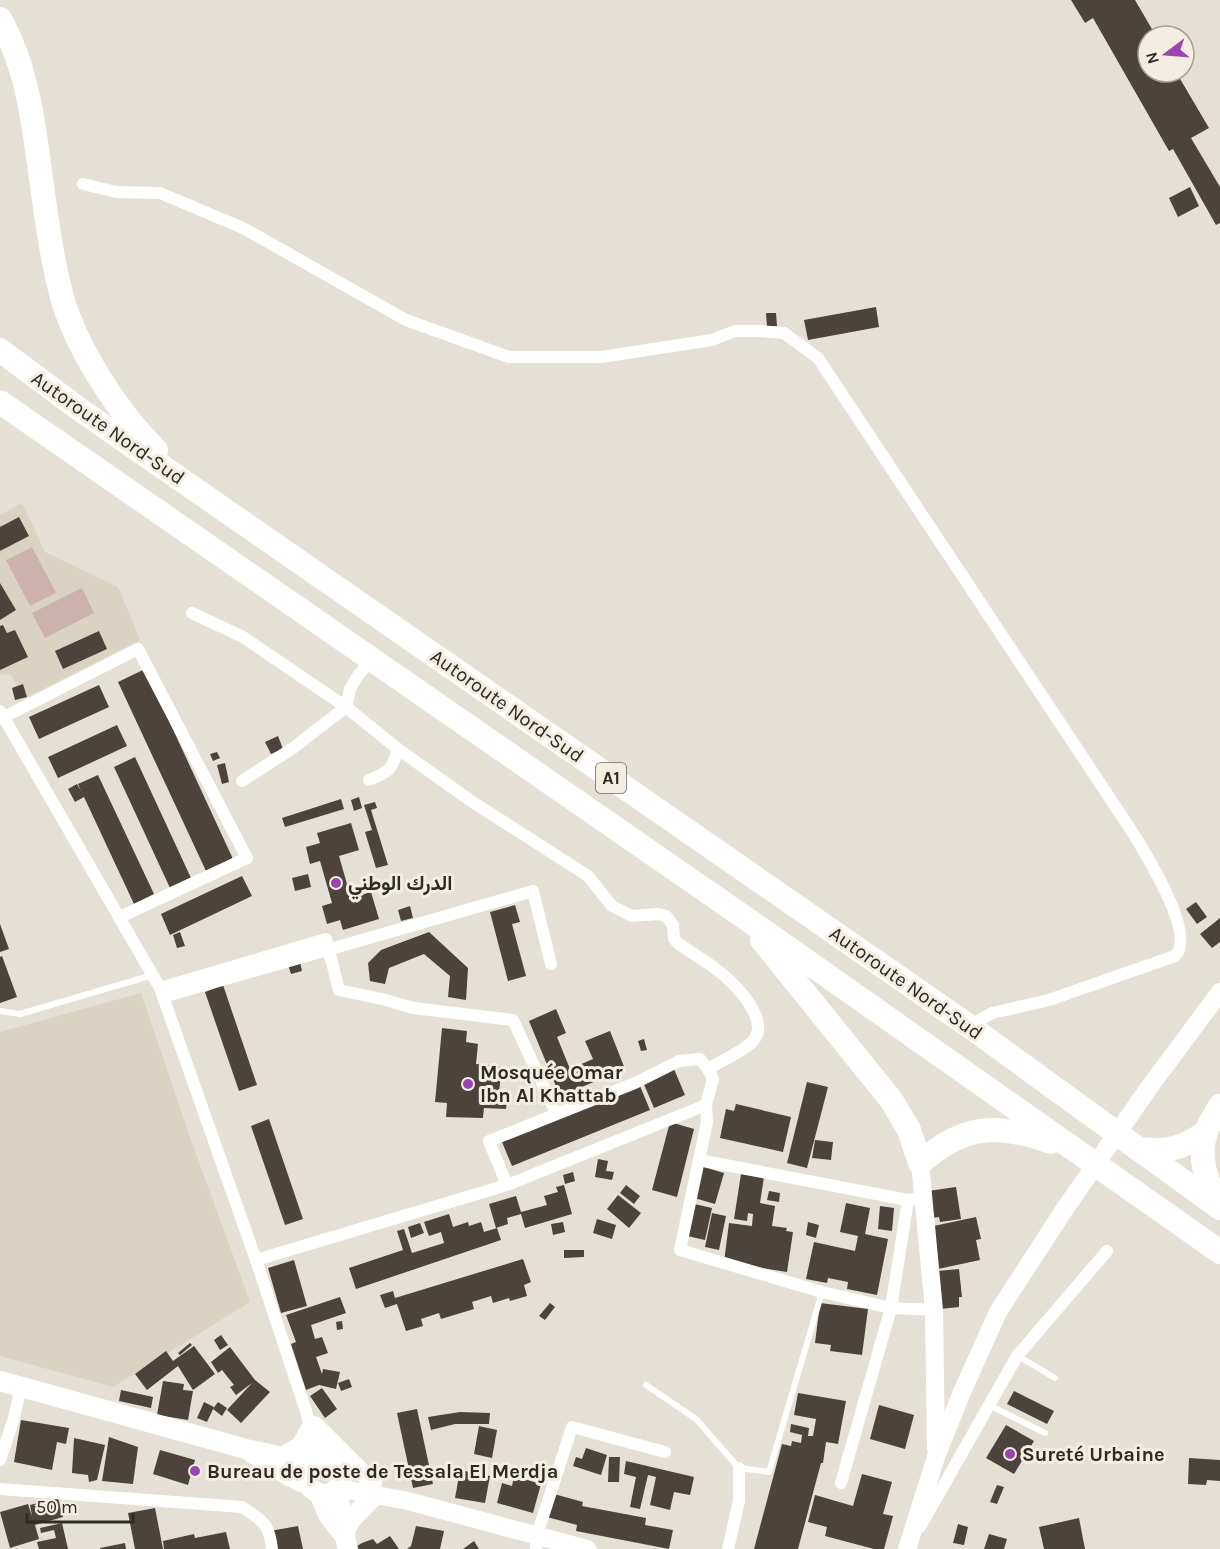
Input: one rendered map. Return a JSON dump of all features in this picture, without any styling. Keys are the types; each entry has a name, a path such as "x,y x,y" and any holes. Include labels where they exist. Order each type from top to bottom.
{"highway":[{"path":"0,19 27,86 53,258 65,305 86,354 136,430 201,493"},
{"name":"Autoroute Nord-Sud","path":"0,350 79,409 969,1026 1220,1207"},
{"name":"Autoroute Nord-Sud","path":"0,402 751,922 1220,1252"},
{"path":"751,922 763,941 892,1101 909,1130 920,1163 953,1138 995,1129 1015,1131 1074,1150"},
{"path":"1220,1106 1205,1133 1203,1155 1212,1192 1220,1207"},
{"path":"1138,1149 1158,1151 1175,1149 1205,1133"}],"main road":[{"path":"907,1549 936,1457 998,1312 1064,1210 1148,1089 1220,992"},
{"path":"920,1163 916,1199 934,1310 936,1457"},
{"path":"0,1382 246,1449 325,1462 374,1489 408,1501 536,1542 587,1549"},
{"path":"284,1456 301,1446 311,1421 374,1489"},
{"path":"246,1449 267,1464 325,1489 374,1489"},
{"path":"325,1462 342,1477 325,1489"},
{"path":"325,1462 306,1473 325,1489 328,1515 345,1542"},
{"path":"345,1542 353,1517 374,1489"}],"street":[{"path":"83,184 116,192 160,193 243,228 406,320 509,357 601,357 712,340 735,331 760,331 784,333 818,358 1133,833 1171,899 1179,928 1180,942 1178,953 1174,956 1049,1000 992,1013 969,1026"},
{"path":"192,613 243,637 346,707 471,801 588,876 612,906 632,916 658,914 666,916 673,926 674,939 723,974 754,1010 759,1032 753,1042 708,1069"},
{"path":"120,917 247,858 138,649 2,714 120,917 154,974 162,992 325,1462"},
{"path":"242,781 293,748 346,707 350,689 359,674 372,660"},
{"path":"369,780 393,768 399,749"},
{"path":"328,949 533,891 551,964"},
{"path":"162,992 326,939 339,990 413,1008 513,1020 556,1113"},
{"path":"507,1185 489,1141 634,1083 679,1061 700,1059 713,1079 706,1105 706,1122 680,1250 822,1292 891,1308 934,1310"},
{"path":"256,1260 507,1185 706,1105"},
{"path":"699,1160 916,1199 891,1308 841,1483"},
{"path":"907,1549 1017,1356 1107,1251"},
{"path":"0,1460 14,1418 21,1387"},
{"path":"536,1542 572,1427 665,1452"},
{"path":"728,1549 739,1501 739,1468"},
{"path":"0,1489 242,1507 264,1521 270,1532 272,1549"}],"lane":[{"path":"0,1011 20,1014 37,1010 154,974"},
{"path":"646,1386 696,1419 739,1468 769,1472 822,1292"},
{"path":"1017,1356 1055,1378"},
{"path":"988,1405 1045,1433"}],"shaded area":[{"path":"22,503 45,552 118,587 140,640 23,699 11,675 0,674 0,515"},
{"path":"32,547 56,593 30,606 6,560"},
{"path":"82,588 94,613 45,638 32,613"},
{"path":"141,993 192,1143 250,1302 113,1387 0,1356 0,1032"}],"building":[{"path":"1071,0 1135,0 1149,24 1136,24 1136,84 1183,84 1209,128 1191,138 1220,187 1220,223 1216,225 1173,149 1169,151 1093,18 1085,23"},
{"path":"1190,187 1199,206 1178,217 1169,198"},
{"path":"876,307 879,327 808,340 804,320"},
{"path":"766,313 776,313 777,326 767,327"},
{"path":"19,517 29,536 0,551 0,527"},
{"path":"0,583 16,610 0,620"},
{"path":"3,625 7,633 15,630 28,657 0,670 0,626"},
{"path":"99,631 107,649 63,669 55,651"},
{"path":"145,669 233,859 206,871 118,682"},
{"path":"23,684 27,697 15,700 12,688"},
{"path":"99,685 109,707 39,739 29,717"},
{"path":"117,725 127,746 58,778 48,757"},
{"path":"278,736 283,749 271,754 265,742"},
{"path":"217,752 220,758 213,761 210,754"},
{"path":"135,757 191,878 170,888 114,767"},
{"path":"225,763 229,782 222,784 217,765"},
{"path":"98,775 154,894 134,904 84,797 75,802 68,789 77,784 81,791 78,784"},
{"path":"359,797 362,808 354,811 351,800"},
{"path":"341,799 344,809 285,827 282,818"},
{"path":"375,802 377,808 371,810 388,865 376,868 365,832 372,830 364,805"},
{"path":"351,823 359,850 339,856 351,898 371,892 379,919 343,930 340,920 327,924 322,906 332,903 320,861 310,864 306,847 320,843 317,833"},
{"path":"308,874 311,887 295,891 292,878"},
{"path":"242,876 252,896 170,935 161,914"},
{"path":"1196,902 1207,917 1197,924 1186,909"},
{"path":"515,905 520,922 512,924 526,976 508,981 490,912"},
{"path":"410,906 413,918 401,921 398,910"},
{"path":"1220,918 1220,942 1212,948 1200,934"},
{"path":"0,924 9,949 0,952"},
{"path":"180,932 185,946 177,948 173,935"},
{"path":"429,932 468,968 466,1000 448,997 450,976 424,954 389,968 385,984 370,981 368,963 381,950"},
{"path":"2,956 17,997 0,1003 0,957"},
{"path":"300,962 302,971 291,974 288,965"},
{"path":"223,985 257,1085 239,1091 205,992"},
{"path":"556,1009 566,1033 557,1037 570,1069 593,1059 585,1041 610,1031 625,1069 560,1096 529,1021"},
{"name":"Mosquée Omar Ibn Al Khattab","path":"442,1028 467,1031 466,1042 478,1044 476,1064 502,1067 499,1092 508,1094 506,1109 484,1108 483,1118 446,1117 447,1103 435,1102"},
{"path":"644,1039 647,1050 641,1051 638,1041"},
{"path":"674,1069 685,1095 654,1108 643,1082"},
{"path":"807,1082 828,1087 807,1168 787,1163"},
{"path":"640,1086 650,1110 512,1166 502,1142"},
{"path":"736,1104 791,1117 783,1152 720,1138 726,1109 734,1111"},
{"path":"269,1119 303,1219 285,1225 251,1126"},
{"path":"670,1122 694,1129 677,1197 652,1190"},
{"path":"815,1140 833,1142 831,1160 812,1158"},
{"path":"598,1159 608,1161 606,1171 614,1172 612,1180 595,1177"},
{"path":"700,1166 724,1173 715,1204 691,1197"},
{"path":"573,1172 575,1181 565,1184 563,1175"},
{"path":"741,1174 764,1177 760,1203 775,1206 772,1226 787,1228 786,1231 793,1232 787,1272 724,1262 729,1223 752,1226 753,1214 748,1213 747,1221 734,1219"},
{"path":"564,1185 572,1214 525,1228 521,1214 507,1218 508,1224 496,1228 489,1204 516,1196 521,1212 547,1205 544,1196 558,1192 556,1187"},
{"path":"626,1185 640,1196 634,1204 620,1193"},
{"path":"956,1187 961,1219 940,1222 939,1217 932,1218 928,1191"},
{"path":"769,1191 780,1193 779,1202 767,1200"},
{"path":"618,1195 641,1213 629,1228 607,1209"},
{"path":"690,1203 712,1208 705,1240 683,1235"},
{"path":"846,1203 870,1208 865,1234 888,1239 877,1295 847,1289 848,1282 828,1278 827,1283 806,1279 814,1242 855,1251 858,1236 840,1232"},
{"path":"880,1206 894,1208 892,1231 878,1229"},
{"path":"712,1213 726,1216 719,1250 705,1247"},
{"path":"449,1214 453,1227 468,1222 469,1226 481,1222 484,1232 497,1228 501,1240 356,1289 349,1268 403,1250 397,1231 404,1229 412,1253 444,1243 441,1232 429,1236 424,1222"},
{"path":"976,1217 981,1239 976,1240 980,1260 938,1269 929,1227"},
{"path":"597,1219 616,1225 612,1239 593,1233"},
{"path":"563,1222 565,1232 553,1235 551,1224"},
{"path":"808,1222 819,1225 816,1238 806,1235"},
{"path":"420,1223 424,1233 411,1238 408,1227"},
{"path":"564,1250 584,1250 584,1257 564,1258"},
{"path":"523,1259 531,1282 524,1285 527,1296 493,1303 491,1296 472,1302 474,1309 441,1319 439,1313 421,1319 423,1326 406,1331 397,1304 385,1308 380,1295 393,1291 395,1298"},
{"path":"294,1260 307,1306 281,1313 268,1268"},
{"path":"959,1269 962,1297 959,1297 959,1307 940,1309 937,1271"},
{"path":"340,1297 346,1313 311,1325 315,1339 322,1337 328,1353 316,1357 322,1374 323,1369 340,1372 336,1389 319,1385 306,1390 291,1344 296,1342 286,1315"},
{"path":"550,1303 555,1307 545,1320 539,1316"},
{"path":"820,1303 868,1309 862,1355 830,1351 831,1345 815,1343"},
{"path":"342,1321 343,1329 337,1330 336,1322"},
{"path":"221,1335 228,1345 220,1350 214,1340"},
{"path":"190,1343 192,1345 180,1355 178,1353"},
{"path":"194,1346 215,1374 193,1390 178,1366 147,1390 135,1374 166,1351 173,1361"},
{"path":"230,1347 255,1380 270,1392 241,1423 227,1410 252,1383 236,1395 230,1387 234,1385 222,1370 218,1373 211,1362"},
{"path":"349,1379 352,1387 341,1391 338,1383"},
{"path":"163,1381 184,1384 183,1390 193,1391 188,1420 157,1415"},
{"path":"322,1388 337,1409 325,1418 310,1396"},
{"path":"121,1390 153,1397 151,1408 119,1401"},
{"path":"1014,1391 1054,1411 1047,1424 1007,1404"},
{"path":"798,1393 846,1401 838,1444 826,1442 823,1463 821,1463 798,1549 754,1549 782,1444 791,1446 792,1441 801,1443 802,1435 790,1432 791,1424 809,1428 808,1436 813,1436 816,1419 794,1415"},
{"path":"204,1402 214,1407 207,1422 197,1418"},
{"path":"218,1402 227,1408 222,1416 213,1409"},
{"path":"879,1405 914,1415 905,1449 870,1439"},
{"path":"417,1409 433,1484 413,1488 397,1413"},
{"path":"460,1412 490,1413 489,1424 455,1424 431,1430 428,1417"},
{"path":"21,1420 69,1428 66,1444 57,1442 52,1470 14,1462"},
{"path":"1006,1425 1034,1441 1014,1474 986,1458"},
{"path":"479,1426 497,1430 492,1458 474,1454"},
{"path":"109,1437 138,1447 133,1484 102,1481"},
{"path":"74,1438 105,1445 97,1480 89,1482 88,1475 72,1473"},
{"path":"586,1448 607,1455 601,1475 573,1466 576,1457 582,1459"},
{"path":"160,1450 195,1460 188,1485 153,1474"},
{"path":"609,1457 620,1457 619,1482 608,1482"},
{"path":"1189,1458 1220,1460 1220,1481 1207,1480 1206,1485 1188,1484"},
{"path":"626,1461 694,1477 690,1495 674,1492 670,1510 650,1505 656,1477 648,1475 640,1509 630,1507 636,1477 624,1474"},
{"path":"460,1470 490,1476 485,1503 455,1498"},
{"path":"862,1474 892,1482 883,1514 893,1516 884,1549 874,1549 825,1536 827,1527 808,1522 815,1495 853,1506"},
{"path":"514,1476 541,1484 533,1513 497,1503 502,1483 512,1486"},
{"path":"997,1485 1004,1487 997,1504 990,1502"},
{"path":"554,1494 583,1502 582,1506 646,1518 645,1525 673,1530 669,1549 576,1531 577,1525 547,1517"},
{"path":"58,1498 63,1517 35,1525 39,1539 10,1548 0,1512 28,1504 32,1516 30,1505"},
{"path":"155,1508 163,1549 135,1549 128,1513"},
{"path":"1079,1518 1085,1549 1044,1549 1039,1527"},
{"path":"62,1523 68,1549 39,1549 37,1542 56,1538 54,1530 41,1533 40,1528"},
{"path":"958,1524 968,1527 964,1545 953,1543"},
{"path":"298,1526 303,1549 274,1549 270,1531"},
{"path":"416,1526 444,1531 440,1549 407,1549 411,1546"},
{"path":"226,1532 230,1549 164,1549 163,1541 194,1534 195,1538"},
{"path":"989,1534 1007,1539 1004,1549 984,1549"},
{"path":"390,1536 399,1549 352,1549 373,1539 377,1544"},
{"path":"474,1541 479,1549 463,1549"},
{"path":"125,1543 126,1549 100,1549 100,1548"}],"place":[{"name":"الدرك الوطني","path":"336,883"},
{"name":"Mosquée Omar Ibn Al Khattab","path":"468,1084"},
{"name":"Sureté Urbaine","path":"1010,1454"},
{"name":"Bureau de poste de Tessala El Merdja","path":"195,1471"}]}
